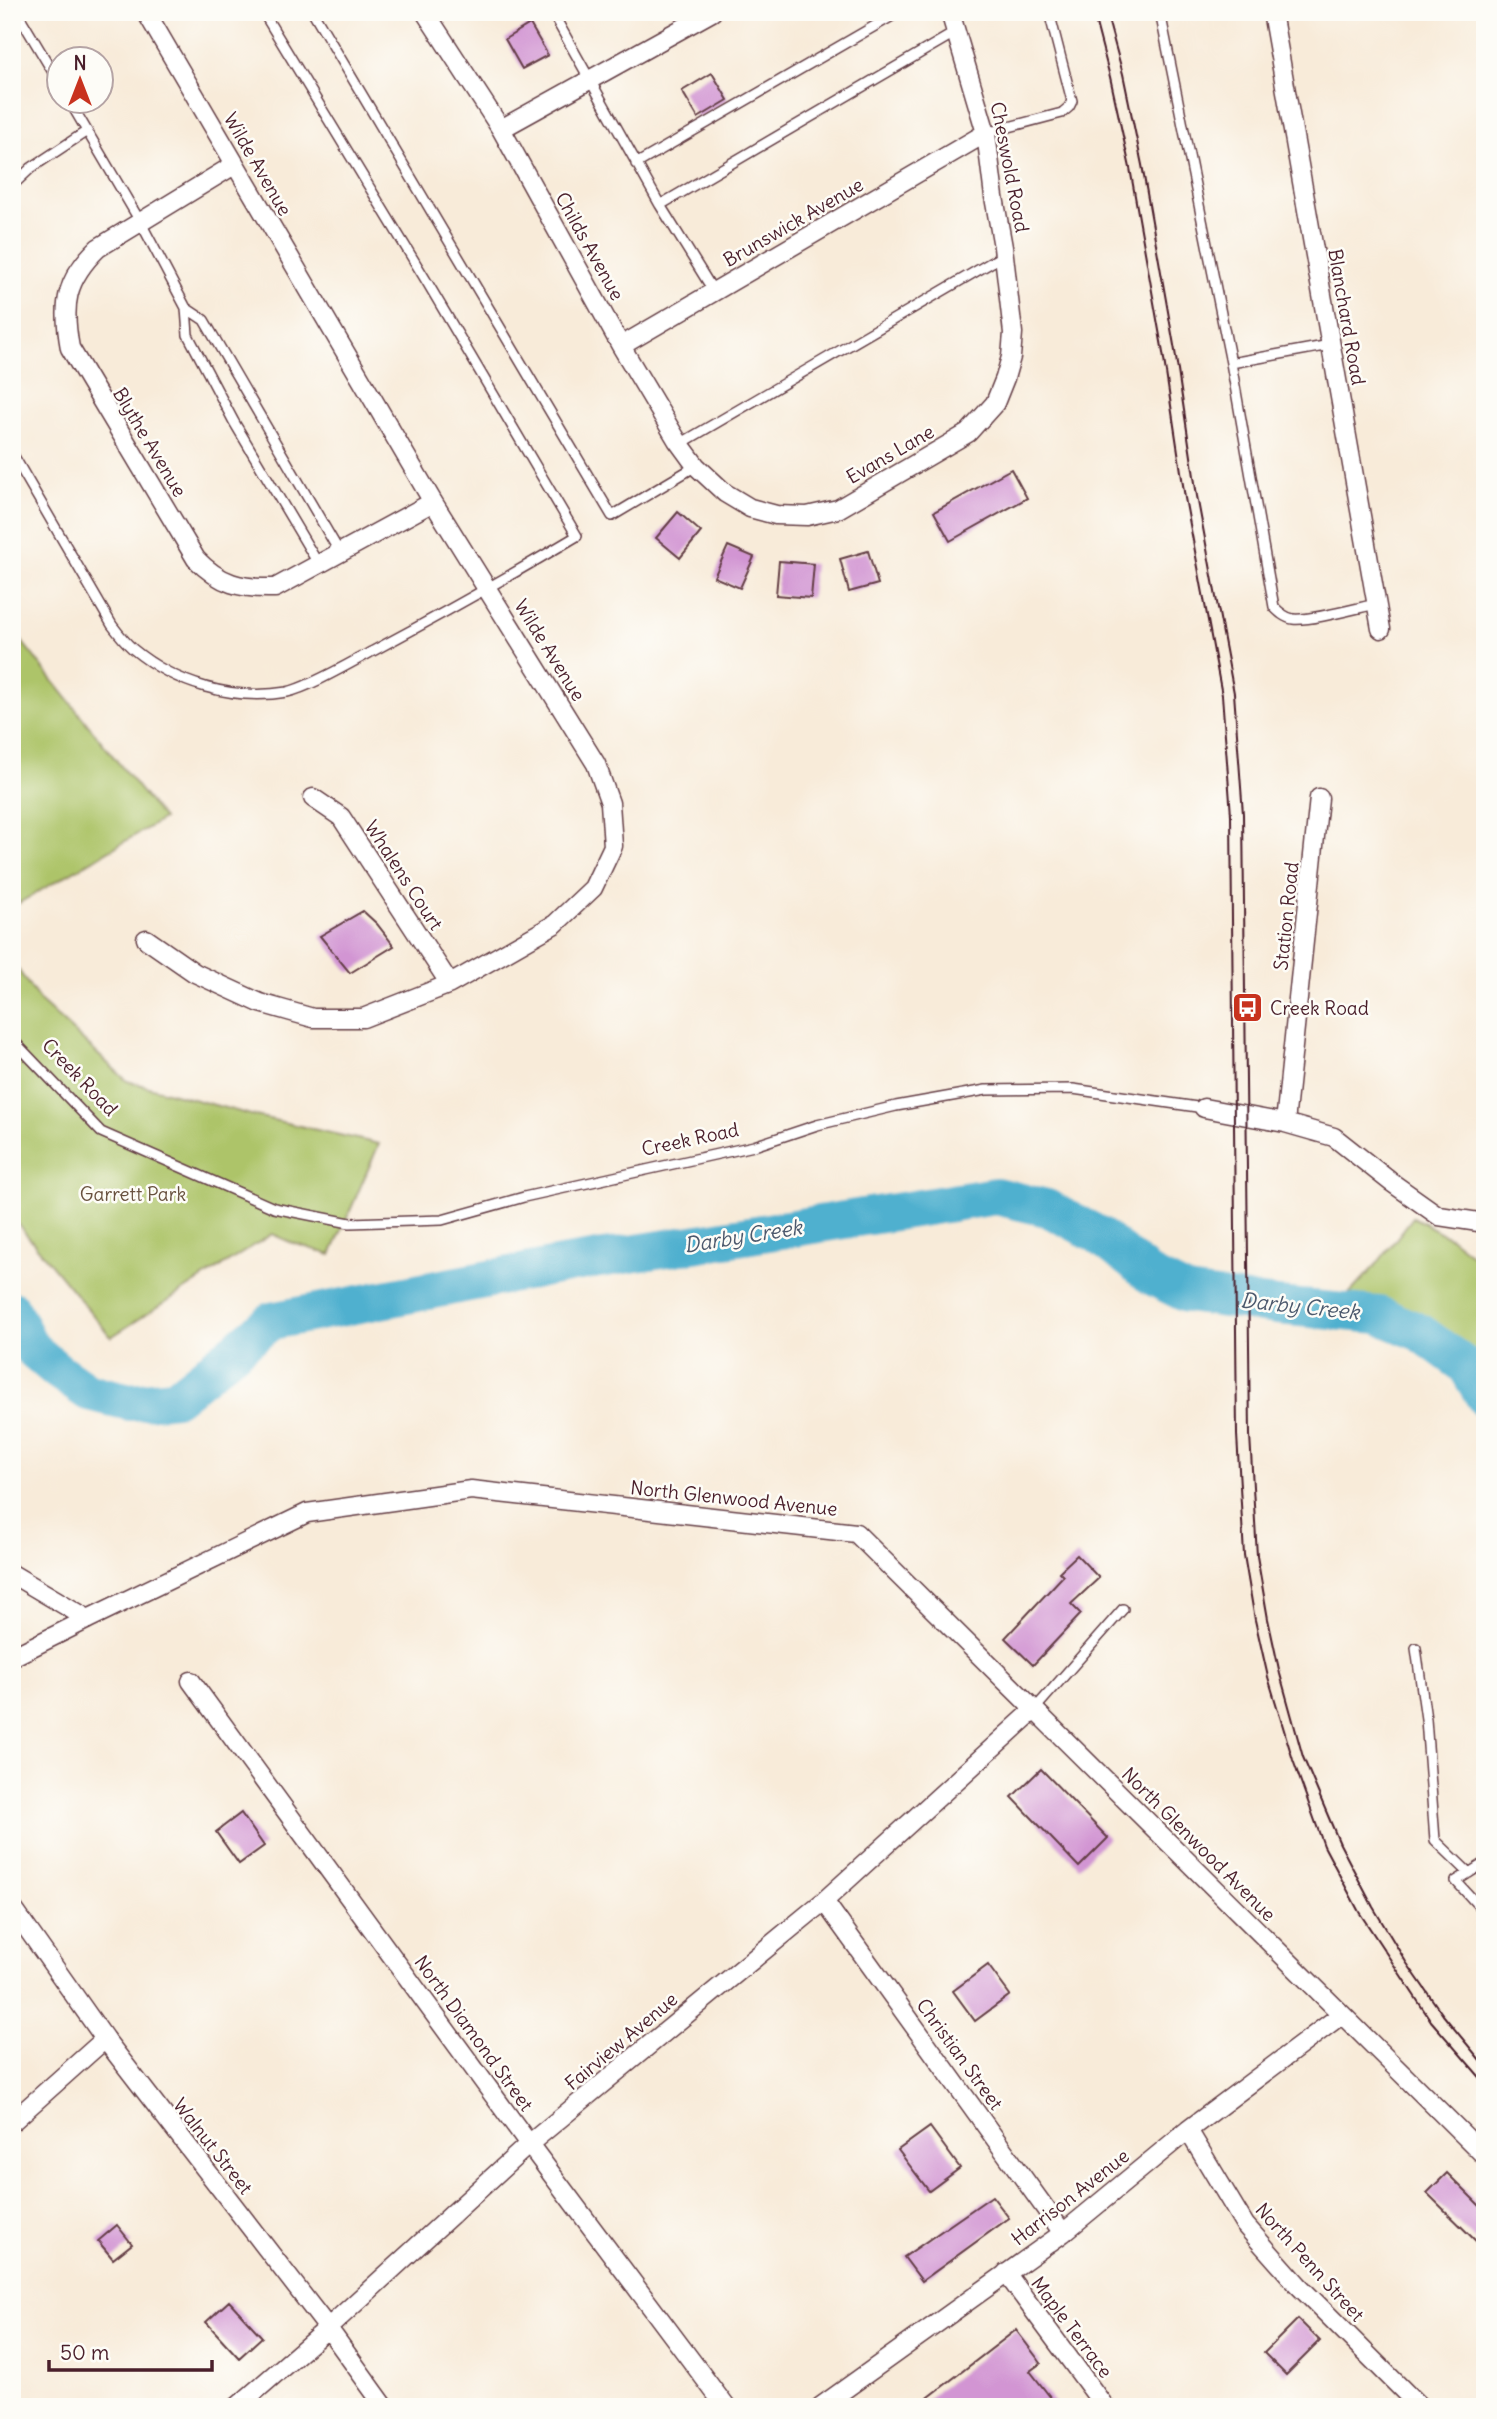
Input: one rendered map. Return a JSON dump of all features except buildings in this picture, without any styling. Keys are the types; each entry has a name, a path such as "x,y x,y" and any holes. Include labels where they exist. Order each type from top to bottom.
{"street":[{"name":"Wilde Avenue","path":"146,12 433,502 596,764 610,803 613,846 593,888 555,924 450,984 363,1017 313,1017 260,1003 195,973 146,939"},
{"name":"Childs Avenue","path":"425,12 501,129 621,346 680,444 696,466 725,493"},
{"path":"501,129 712,12"},
{"name":"Cheswold Road","path":"950,12 986,133 1013,332"},
{"name":"Blanchard Road","path":"1272,12 1381,629"},
{"name":"Brunswick Avenue","path":"621,346 986,133"},
{"name":"Blythe Avenue","path":"234,165 98,248 80,265 65,310 70,348 196,559 211,575 252,589 275,588 433,502"},
{"name":"Evans Lane","path":"725,493 750,508 776,515 807,516 838,509 968,433 995,402 1011,357 1013,332"},
{"name":"Whalens Court","path":"313,798 341,817 450,984"},
{"name":"Station Road","path":"1284,1123 1319,798"},
{"name":"Creek Road","path":"1204,1108 1284,1123 1334,1137 1439,1216 1485,1223"},
{"name":"North Glenwood Avenue","path":"12,1657 307,1513 471,1490 856,1533 1485,2156"},
{"path":"12,1574 88,1619"},
{"name":"North Diamond Street","path":"191,1681 529,2144 726,2407"},
{"name":"Fairview Avenue","path":"237,2407 328,2328 529,2144 824,1901 1034,1710"},
{"name":"Christian Street","path":"824,1901 1063,2233"},
{"name":"Walnut Street","path":"12,1907 105,2039 328,2328 385,2407"},
{"name":"Harrison Avenue","path":"820,2407 1063,2233 1188,2130 1341,2015"},
{"path":"12,2122 105,2039"},
{"name":"North Penn Street","path":"1188,2130 1245,2225 1298,2285 1420,2407"},
{"name":"Maple Terrace","path":"1006,2273 1105,2407"}],"lane":[{"path":"17,12 46,61"},
{"path":"12,453 111,625 132,648 162,668 214,690 264,694 290,692 342,668 487,590 577,536 263,12"},
{"path":"313,12 612,516 696,466"},
{"path":"552,12 636,164 714,292"},
{"path":"636,164 899,12"},
{"path":"986,133 1062,113 1069,107 1072,101 1049,12"},
{"path":"1162,13 1231,363 1275,607 1280,614 1293,619 1376,604"},
{"path":"660,205 956,32"},
{"path":"78,116 141,223 186,308 188,335 234,422 319,565"},
{"path":"12,186 31,168 87,131"},
{"path":"680,444 1004,255"},
{"path":"186,308 204,320 218,342 340,553"},
{"path":"1231,363 1330,345"},
{"name":"Creek Road","path":"12,1039 101,1132 274,1208 350,1223 442,1220 524,1197 754,1146 817,1125 896,1106 986,1090 1073,1089 1204,1108"},
{"path":"1034,1710 1123,1609"},
{"path":"1416,1648 1426,1719 1435,1840 1469,1872"},
{"path":"1485,1863 1457,1881 1485,1913"}],"green space":[{"path":"12,629 163,819 12,907"},
{"name":"Garrett Park","path":"12,961 40,1001 127,1081 251,1115 379,1144 331,1255 272,1234 111,1337 12,1217"},
{"path":"1413,1217 1451,1238 1485,1265 1485,1391 1437,1354 1387,1338 1334,1310 1376,1265"}],"waterway":[{"name":"Darby Creek","path":"12,1310 31,1348 88,1392 130,1402 175,1398 271,1321 567,1264 996,1196 1047,1208 1097,1234 1151,1276 1187,1294 1277,1306 1379,1315 1421,1333 1466,1366 1485,1398"}],"tram line":[{"path":"1093,12 1130,168 1163,353 1185,498 1222,695 1231,815 1237,1435 1244,1555 1255,1620 1268,1677 1293,1760 1324,1846 1359,1912 1431,2021 1485,2083"},
{"path":"1106,12 1123,74 1142,165 1197,496 1234,693 1243,814 1250,1435 1257,1556 1268,1619 1303,1757 1340,1844 1406,1962 1443,2015 1485,2066"}],"place":[{"name":"Creek Road","path":"1247,1008"}]}
